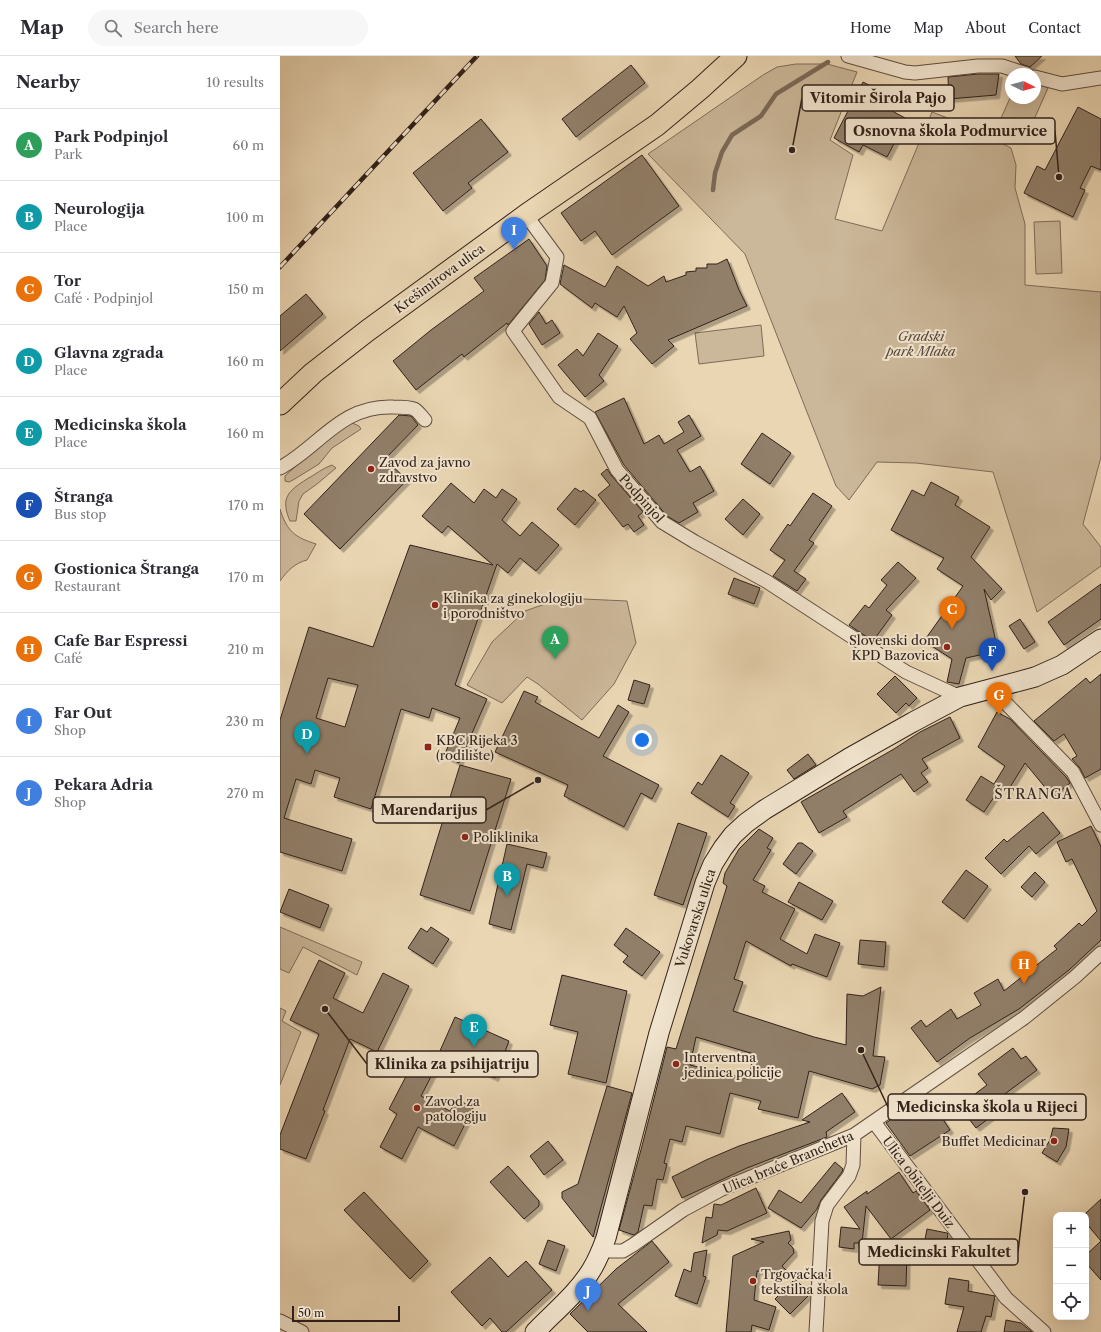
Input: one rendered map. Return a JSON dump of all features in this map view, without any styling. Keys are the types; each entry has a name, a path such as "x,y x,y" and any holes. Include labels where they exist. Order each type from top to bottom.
{"main road":[{"name":"Krešimirova ulica","path":"280,404 313,373 367,330 526,215 657,125 736,56"},
{"name":"Vukovarska ulica","path":"535,1332 579,1287 592,1270 602,1249 659,1033 705,883 713,864 733,835 764,810 849,758 960,697 1035,677 1062,665 1101,640"}],"street":[{"path":"848,56 915,74 978,66 1002,66 1008,68"},
{"path":"1041,79 1062,84 1101,78"},
{"name":"Podpinjol","path":"526,215 558,257 552,283 513,331 559,397 590,418 616,470 662,522 766,581 906,672 960,697"},
{"path":"280,468 293,461 338,423 357,413 380,406 400,407 414,409 425,420"},
{"path":"992,689 1073,772 1101,825"},
{"name":"Ulica braće Branchetta","path":"602,1249 609,1252 623,1251 683,1210 722,1189 854,1135 1024,1018 1075,977 1101,953"},
{"name":"Ulica obitelji Duiz","path":"874,1122 1006,1298 1044,1332"},
{"path":"816,1332 822,1221 827,1205 849,1176 853,1165 854,1135"},
{"path":"280,1321 302,1332"}],"green space":[{"name":"Gradski park Mlaka","path":"796,64 827,64 857,72 830,140 853,155 835,219 882,231 932,112 966,125 1011,148 1016,165 1015,188 1025,224 1025,285 1101,292 1101,457 1083,524 1101,547 1101,566 1037,612 993,472 916,463 877,462 849,500 836,486 745,254 648,154 763,75 777,67"},
{"path":"1041,85 1048,88 1041,104"},
{"path":"1007,104 1041,104 1024,142 996,129"},
{"path":"1060,221 1062,273 1036,274 1034,222"},
{"path":"761,325 764,356 699,364 695,333"},
{"path":"350,422 359,426 361,429 332,448 319,464 289,482 285,481 285,476 320,444"},
{"path":"332,465 336,468 303,494 299,501 296,521 290,521 287,513 286,501 291,491 307,479"},
{"path":"280,509 285,523 292,532 302,539 316,544 307,560 292,568 280,581"},
{"path":"562,598 627,601 636,643 614,684 582,720 538,684 527,677 502,703 467,685 492,642 525,611"},
{"path":"280,927 362,962 357,975 303,947 289,973 280,969"},
{"path":"280,1008 286,1011 282,1021 301,1032 280,1085"}],"building":[{"path":"1015,56 1042,56 1030,67 1021,64"},
{"path":"631,65 645,83 576,137 562,119"},
{"path":"978,74 999,74 996,95 949,99 948,77"},
{"path":"863,82 887,94 881,105 907,119 887,157 863,145 859,152 834,138"},
{"path":"1078,107 1101,119 1101,170 1091,166 1080,188 1085,190 1073,217 1024,193 1037,166 1045,170"},
{"path":"481,119 508,152 468,183 472,188 443,211 413,173"},
{"path":"642,155 679,206 612,255 595,231 581,241 561,213"},
{"path":"529,239 547,266 545,280 508,325 507,323 464,357 462,354 416,390 393,361 431,330 484,291 474,278"},
{"path":"727,259 747,306 668,340 674,346 652,364 630,339 637,333 624,306 617,317 595,303 592,308 560,284 564,265 605,287 617,266 648,286 664,276 666,282 686,275 686,272 696,271 696,268 707,268 707,264 717,264"},
{"path":"306,294 323,314 280,351 280,316"},
{"path":"539,312 546,324 552,320 560,333 542,345 529,324"},
{"path":"598,333 618,346 599,375 604,381 585,397 558,365 577,349 583,356"},
{"path":"624,398 644,444 659,435 664,444 684,432 678,422 689,415 701,436 677,450 690,472 700,466 714,491 693,503 698,512 679,523 667,516 624,465 595,412"},
{"name":"Zavod za javno zdravstvo","path":"399,415 411,416 418,425 385,459 407,480 340,549 304,514"},
{"path":"762,433 791,453 770,484 741,464"},
{"path":"607,469 643,512 638,516 644,525 634,532 628,524 623,527 598,495 610,485 601,474"},
{"path":"931,482 959,497 955,505 990,527 971,557 1002,589 991,600 984,589 998,651 966,658 959,684 947,682 952,659 924,641 963,586 937,569 944,558 891,530 912,490 924,496"},
{"path":"451,483 474,503 484,489 496,498 502,489 517,499 502,520 520,536 532,522 559,545 536,571 520,558 508,573 497,564 455,685 487,699 459,763 444,756 460,718 432,708 429,718 401,709 371,809 334,797 340,778 315,770 311,784 296,779 284,818 352,839 342,871 280,852 280,720 309,627 373,647 410,545 493,565 448,526 442,533 422,516","holes":["328,678 358,685 345,727 316,718"]},
{"path":"575,488 581,492 583,490 596,500 575,525 557,509"},
{"path":"813,493 832,506 809,540 814,543 794,571 806,579 797,591 773,576 785,560 770,550 788,524 790,526"},
{"path":"743,499 760,514 743,535 725,519"},
{"path":"898,562 916,578 886,610 892,615 873,641 849,625 865,605 869,608 887,585 881,580"},
{"path":"734,578 760,588 754,604 728,594"},
{"path":"1101,584 1101,619 1064,645 1048,622"},
{"path":"1020,619 1035,642 1024,649 1009,626"},
{"path":"1101,674 1101,769 1085,778 1080,768 1072,759 1077,756 1064,734 1054,741 1034,721 1086,678 1090,683"},
{"path":"895,676 917,698 909,706 906,703 896,713 877,694"},
{"path":"634,680 650,685 644,704 628,700"},
{"path":"524,691 538,697 535,702 599,738 618,705 629,712 603,756 659,785 652,799 641,793 624,827 564,796 568,785 495,752"},
{"path":"997,712 1010,719 1070,783 1053,797 1025,763 1007,792 994,784 1005,766 978,747"},
{"path":"950,717 960,738 922,759 928,768 921,773 928,782 914,792 901,774 843,811 847,817 819,833 801,802 894,749 920,732"},
{"path":"808,754 816,765 794,779 787,770"},
{"path":"721,755 749,773 730,803 735,806 728,817 691,793 698,782 702,785"},
{"name":"Poliklinika","path":"460,765 511,779 470,911 420,895"},
{"path":"981,776 1000,788 984,812 966,800"},
{"path":"1043,812 1060,833 1036,854 1029,846 1001,874 985,858 1004,839 1007,842"},
{"path":"678,823 707,833 683,905 654,895"},
{"path":"1091,826 1101,847 1101,940 1069,970 1019,1009 970,1038 937,1062 911,1028 921,1020 926,1027 951,1009 957,1019 981,1005 974,993 998,979 1004,991 1057,949 1054,946 1079,923 1082,926 1097,911 1072,859 1066,862 1057,842"},
{"path":"759,829 773,838 767,848 771,850 753,880 765,886 762,892 795,909 780,939 807,954 815,934 840,943 827,977 792,964 791,966 746,941 734,979 743,982 733,1011 814,1037 846,1045 847,994 863,996 881,987 873,1056 885,1057 880,1085 872,1089 809,1071 798,1118 758,1109 761,1101 730,1093 720,1134 686,1126 682,1142 670,1139 664,1163 667,1164 663,1180 657,1179 652,1206 644,1205 638,1232 634,1235 619,1230 667,1047 676,1049 727,886 723,883 725,873 739,849","holes":["696,1037 754,1054 748,1079 690,1065"]},
{"path":"798,843 802,843 813,851 796,874 783,864"},
{"path":"507,844 547,853 543,868 527,864 511,930 489,924"},
{"path":"966,870 988,886 964,919 942,902"},
{"path":"1035,872 1045,882 1032,897 1021,887"},
{"path":"799,882 833,901 822,920 788,902"},
{"path":"289,889 329,905 320,928 280,912"},
{"path":"431,927 449,939 433,964 408,948 421,928 427,932"},
{"path":"626,928 660,952 642,976 623,962 628,956 614,945"},
{"path":"860,940 886,942 884,967 858,964"},
{"path":"319,960 345,973 333,998 363,1013 383,973 409,986 377,1052 350,1039 323,1110 325,1111 306,1159 280,1149 280,1135 319,1034 290,1020"},
{"path":"562,975 627,991 606,1083 568,1074 578,1032 550,1025"},
{"path":"455,1017 509,1041 495,1078 439,1053"},
{"path":"1013,1048 1021,1059 1026,1056 1037,1070 994,1102 1000,1110 976,1128 959,1106 987,1085 978,1074"},
{"name":"Zavod za patologiju","path":"415,1059 435,1069 421,1096 450,1111 457,1099 473,1108 454,1146 418,1127 402,1159 380,1147 397,1114 389,1109"},
{"path":"607,1086 632,1093 593,1237 562,1198 562,1192 578,1184"},
{"path":"842,1093 855,1112 826,1132 827,1137 747,1168 682,1198 672,1177 739,1146 810,1122 802,1120"},
{"path":"927,1095 950,1130 910,1156 886,1123"},
{"path":"1053,1128 1069,1129 1066,1147 1057,1162 1042,1153 1050,1140"},
{"path":"548,1141 563,1160 544,1175 530,1156"},
{"path":"835,1162 843,1169 842,1172 821,1200 817,1209 801,1228 768,1208 779,1190 801,1203"},
{"path":"508,1166 539,1201 539,1206 524,1219 490,1182"},
{"path":"899,1172 913,1193 916,1191 930,1210 891,1239 866,1206 862,1243 854,1243 854,1249 839,1247 841,1227 860,1229 844,1207 867,1191 867,1194"},
{"path":"756,1188 767,1213 727,1231 718,1230 717,1235 702,1243 706,1217 712,1218 714,1204 721,1205"},
{"path":"364,1192 428,1261 410,1279 344,1210"},
{"path":"1101,1199 1101,1241 1089,1227 1089,1212 1087,1212"},
{"path":"927,1229 947,1233 947,1239 952,1240 949,1253 945,1252 943,1259 922,1255"},
{"path":"789,1231 791,1240 788,1243 793,1248 794,1253 782,1266 789,1273 757,1271 754,1300 776,1307 769,1330 752,1325 751,1332 726,1332 733,1256 764,1242 751,1239"},
{"path":"548,1240 565,1246 556,1271 539,1264"},
{"path":"652,1241 669,1262 618,1304 647,1332 588,1332 570,1314 616,1269"},
{"path":"1101,1241 1101,1280 1089,1266 1089,1252"},
{"path":"707,1250 703,1276 706,1277 697,1304 675,1296 684,1269 691,1272 694,1253"},
{"path":"880,1250 907,1252 906,1286 878,1285"},
{"path":"490,1257 508,1277 526,1261 552,1290 506,1332 502,1332 490,1318 482,1326 451,1292"},
{"path":"949,1278 969,1281 968,1291 995,1296 991,1317 986,1316 981,1332 957,1332 964,1307 945,1304"},
{"path":"795,1279 810,1294 790,1314 775,1299"},
{"path":"1006,1320 1021,1323 1032,1332 1004,1332"}],"waterway":[{"path":"713,190 715,173 722,152 732,135 761,116 776,94 828,62"}],"railway":[{"path":"280,267 477,56"}],"place":[{"name":"Vitomir Širola Pajo","path":"792,150"},
{"name":"Osnovna škola Podmurvice","path":"1059,177"},
{"name":"Far Out","path":"514,250"},
{"name":"Zavod za javno zdravstvo","path":"371,469"},
{"name":"Klinika za ginekologiju i porodništvo","path":"435,605"},
{"name":"Tor","path":"952,629"},
{"name":"Slovenski dom KPD Bazovica","path":"947,647"},
{"name":"Park Podpinjol","path":"555,659"},
{"name":"Štranga","path":"992,671"},
{"name":"Gostionica Štranga","path":"999,715"},
{"name":"KBC Rijeka 3 (rodilište)","path":"428,747"},
{"name":"Glavna zgrada","path":"307,754"},
{"name":"Marendarijus","path":"538,780"},
{"name":"Poliklinika","path":"465,837"},
{"name":"Neurologija","path":"507,896"},
{"name":"Cafe Bar Espressi","path":"1024,984"},
{"name":"Klinika za psihijatriju","path":"325,1009"},
{"name":"Medicinska škola","path":"474,1047"},
{"name":"Medicinska škola u Rijeci","path":"861,1050"},
{"name":"Interventna jedinica policije","path":"676,1064"},
{"name":"Zavod za patologiju","path":"417,1108"},
{"name":"Buffet Medicinar","path":"1054,1141"},
{"name":"Medicinski Fakultet","path":"1025,1192"},
{"name":"Trgovačka i tekstilna škola","path":"753,1281"},
{"name":"Pekara Adria","path":"588,1311"}],"district":[{"name":"ŠTRANGA","path":"1034,794"}]}
